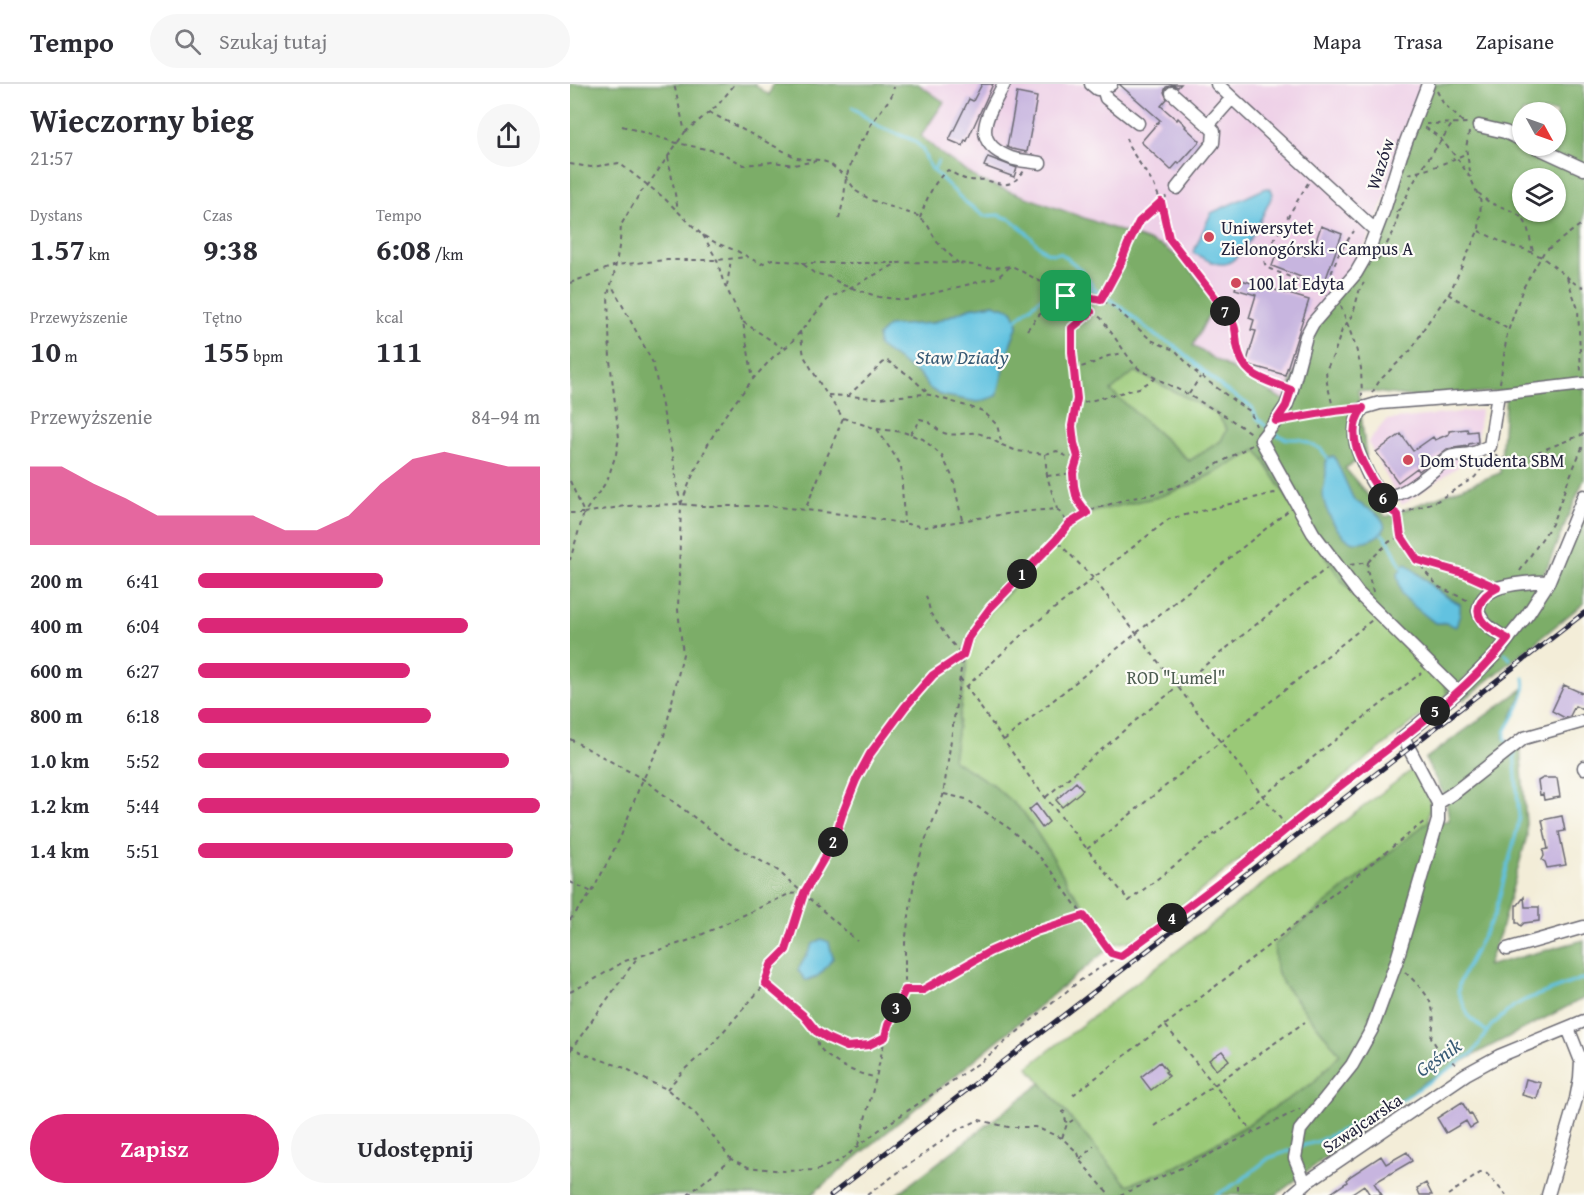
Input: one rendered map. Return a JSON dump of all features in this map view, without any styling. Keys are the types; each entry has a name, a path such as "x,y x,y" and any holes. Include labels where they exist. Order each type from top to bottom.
{"street":[{"path":"1004,84 987,119 984,134 988,142 997,150 1013,159 1035,162"},
{"path":"1090,84 1097,89 1107,86 1106,98 1138,123"},
{"path":"1217,84 1376,231"},
{"name":"Wazów","path":"1261,435 1275,423 1286,406 1306,336 1313,323 1356,273 1367,254 1401,156 1431,85"},
{"path":"1172,93 1214,131 1213,143 1177,188"},
{"path":"1208,125 1232,98"},
{"path":"1479,126 1512,135"},
{"path":"1556,156 1584,169"},
{"path":"1498,394 1489,449 1452,456 1401,494 1388,496 1381,493 1365,467 1356,444 1354,432 1363,408 1380,403 1498,394 1583,384"},
{"path":"1261,435 1296,505 1335,570 1458,692"},
{"path":"1307,1182 1294,1158 1300,1130 1352,1065 1372,1029 1396,963 1438,820 1438,807 1403,737 1458,692 1496,654 1528,614 1548,582 1584,496"},
{"path":"1508,639 1487,626 1481,619 1479,606 1488,592 1514,584 1548,582"},
{"path":"1438,807 1524,738 1584,721"},
{"path":"1507,949 1584,927"},
{"name":"Szwajcarska","path":"1292,1195 1307,1182 1466,1074 1499,1056 1584,1021"},
{"path":"1548,1195 1580,1078 1581,1061 1569,1028"}],"path":[{"path":"674,84 685,132"},
{"path":"570,560 584,513 607,481 616,454 618,438 610,360 608,294 616,265 621,225 640,193 685,132 718,105 735,84"},
{"path":"1431,85 1443,103 1464,123"},
{"path":"839,219 846,177 859,143 891,97 894,87"},
{"path":"709,112 797,158 819,160 829,164 846,177 856,191 871,200 920,218 927,224 938,242 959,263"},
{"path":"1363,408 1380,380 1412,349 1448,294 1460,273 1478,231 1481,202 1471,179 1466,148 1470,123 1421,125 1442,140 1471,179"},
{"path":"1395,213 1452,124"},
{"path":"622,126 720,152 744,165 773,162 794,165 819,160"},
{"path":"1126,138 1129,147 1154,185 1161,202 1169,238 1236,327 1242,363 1250,372 1291,390"},
{"path":"1406,174 1421,171 1467,153"},
{"path":"668,157 678,211"},
{"path":"920,218 926,199 948,170 967,180 983,179 1008,185 1017,180 1035,162"},
{"path":"570,164 591,167 620,163 703,235 761,264 772,259 802,263 924,262 959,263 993,268 1012,266 1101,318 1140,370 1261,435"},
{"path":"1308,182 1264,257 1264,261 1266,267 1270,269 1337,296 1361,368 1363,408"},
{"path":"1087,513 1077,499 1074,486 1073,473 1078,457 1072,426 1077,399 1072,328 1091,312 1101,299 1120,265 1139,222 1177,188"},
{"path":"1476,192 1491,204 1519,215 1525,222 1534,254"},
{"path":"1395,228 1400,208"},
{"path":"1498,394 1509,329 1523,288 1544,252 1584,222"},
{"path":"1324,291 1339,253 1353,231"},
{"path":"1478,231 1510,246 1542,257 1577,285 1584,287"},
{"path":"703,235 717,260 726,287 743,322 753,379"},
{"path":"570,283 616,265 667,260 717,260 748,257"},
{"path":"726,287 731,259"},
{"path":"802,263 814,273 830,277 851,288 879,297 906,300 998,277 1012,266"},
{"path":"681,504 708,444 726,414 753,379 774,356 789,345 828,299 898,263"},
{"path":"1566,275 1578,309 1583,384"},
{"path":"570,920 592,892 621,836 643,779 664,736 683,654 678,610 681,504 675,467 653,363 611,284"},
{"path":"1334,411 1326,370 1342,330 1353,314 1360,288"},
{"path":"1448,294 1509,329"},
{"path":"1028,330 1039,315 1066,296 1079,295 1101,299 1114,307 1151,340 1176,351 1193,370 1250,411 1261,435"},
{"path":"743,322 783,348"},
{"path":"800,331 804,356 843,418 877,429 903,432 923,439 942,456 953,478 962,520"},
{"path":"1075,373 1081,367 1125,352"},
{"path":"848,396 886,360 910,376 930,395"},
{"path":"1189,394 1201,376"},
{"path":"1076,407 1086,402 1139,388 1156,378"},
{"path":"828,395 878,398 930,395 983,411 997,425 1002,445"},
{"path":"1275,423 1334,411 1363,408"},
{"path":"805,510 843,418"},
{"path":"909,435 916,428 920,419 927,420 942,433 958,436 976,433 1017,451 1045,454 1058,451 1066,456 1078,457"},
{"path":"877,429 901,465 904,523"},
{"path":"1381,493 1390,511 1398,515 1437,501 1475,477 1484,465 1489,449 1498,457 1513,460 1584,434"},
{"path":"858,1147 888,1025 905,990 905,944 915,874 943,793 963,655 968,638 990,608 1069,524 1092,510 1178,486 1261,435"},
{"path":"1514,584 1518,573 1552,524 1584,443"},
{"path":"1045,454 1047,476 1057,509 1069,524"},
{"path":"1047,476 1073,473"},
{"path":"570,481 584,513"},
{"path":"966,687 1028,629 1169,519 1274,493 1279,495"},
{"path":"570,513 625,506 681,504 770,506 926,527 962,520 1057,509"},
{"path":"1004,740 1296,505"},
{"path":"1398,515 1401,536 1439,588 1479,606"},
{"path":"1046,797 1178,687 1329,567 1335,570 1368,562 1389,542 1401,536"},
{"path":"1056,540 1093,578 1287,827"},
{"path":"1417,560 1466,574 1497,588"},
{"path":"1368,562 1367,570 1373,593 1369,604"},
{"path":"925,592 931,614 963,655"},
{"path":"1087,849 1379,615"},
{"path":"667,1089 686,1068 708,1050 765,983 771,965 786,950 804,893 834,841 856,780 870,754 905,707 933,675 963,655"},
{"path":"960,678 1046,797 1129,901 1425,669"},
{"path":"572,1047 584,1054 625,1068 667,1089 695,1113 731,1159 748,1167 784,1171 817,1170 841,1160 879,1130 982,1061 1078,982 1142,941 1241,866 1287,827 1403,737"},
{"path":"570,739 643,779 727,842 777,870 857,941"},
{"path":"943,793 966,799 1010,829 1052,871 1111,953 1121,956"},
{"path":"1073,1095 1269,945 1438,807"},
{"path":"570,882 592,892"},
{"path":"570,992 625,961 690,940 789,894 804,893"},
{"path":"905,990 923,990 989,952 1036,931 1084,916"},
{"path":"570,1051 638,957"},
{"path":"1396,963 1432,1004 1431,1037 1442,1055 1461,1067"},
{"path":"765,983 804,1016 816,1031 829,1039 847,1047 869,1045 885,1037"},
{"path":"1155,1126 1305,1022"},
{"path":"1165,1025 1253,1132"},
{"path":"816,1031 819,1047 831,1059 865,1076 876,1077"},
{"path":"1120,1195 1297,1110 1321,1105"},
{"path":"1065,1111 1063,1112 1067,1124"},
{"path":"867,1195 957,1130 980,1120 1008,1128 1035,1127 1062,1138 1078,1153 1093,1177 1110,1195"},
{"path":"1062,1138 1067,1124 1073,1120"},
{"path":"1080,1159 1094,1146"},
{"path":"688,1195 731,1159"},
{"path":"1448,1195 1480,1173 1486,1173 1498,1189 1506,1195"},
{"path":"1238,1186 1238,1195"}],"shaded area":[{"name":"Uniwersytet Zielonogórski - Campus A","path":"918,84 1426,84 1382,206 1355,269 1285,401 1192,346 920,136 944,102"},
{"path":"1481,410 1475,455 1402,505 1368,442 1386,420"}],"green space":[{"path":"570,84 754,84 769,95 773,84 918,84 944,102 921,136 940,153 979,180 1162,246 1184,261 1215,302 1193,346 1285,401 1313,321 1369,256 1429,84 1579,84 1584,86 1584,479 1548,565 1515,623 1492,653 1447,695 1445,684 1341,580 1257,450 1193,484 1158,497 1095,511 1081,519 989,613 970,643 953,760 992,784 1024,813 1069,886 1114,944 811,1195 570,1195","holes":["993,304 1012,310 1018,324 1011,342 929,388 888,327 932,323 970,308","1135,371 1216,413 1227,429 1221,441 1189,461 1111,391","1358,390 1415,397 1506,391 1500,473 1386,517 1345,468 1366,456","1405,564 1460,604 1446,623 1435,623 1402,595"]},
{"path":"1135,371 1216,413 1227,429 1221,441 1190,461 1110,391"},
{"name":"ROD \"Lumel\"","path":"1257,450 1293,507 1445,684 1447,695 1292,818 1279,823 1278,829 1140,939 1114,944 1069,886 1052,856 953,760 970,643 989,613 1081,519 1095,511 1158,497 1193,484"},
{"path":"1584,511 1584,603 1464,700 1459,694 1503,649"},
{"path":"1524,688 1503,738 1520,744 1527,836 1500,933 1487,966 1584,940 1584,998 1425,1082 1276,1195 896,1195 1041,1083 1127,1185 1180,1165 1312,1084 1340,1054 1283,984 1276,969 1274,945 1429,821 1449,821 1446,798 1425,759"},
{"path":"1413,769 1430,802 1429,821 1274,945 1283,984 1340,1054 1312,1084 1247,1125 1180,1165 1127,1186 1028,1067"}],"water":[{"path":"1266,188 1271,189 1273,194 1253,235 1231,262 1219,264 1193,253 1211,213"},
{"name":"Staw Dziady","path":"993,304 1012,310 1018,324 997,396 978,402 940,395 929,388 921,376 878,346 878,336 888,326 932,323 970,308"},
{"path":"1334,456 1353,498 1382,519 1384,528 1378,536 1361,542 1351,541 1341,534 1329,514 1323,492 1327,458"},
{"path":"1405,563 1438,591 1460,604 1456,627 1446,623 1435,623 1402,595 1397,575"},
{"path":"821,939 829,942 833,958 818,976 805,980 798,970 813,944"}],"building":[{"path":"982,84 993,84 967,141 965,140 963,146 949,140 969,99 973,101"},
{"path":"1119,84 1181,84 1178,87 1173,85 1166,87 1164,92 1167,99 1161,106 1177,120 1178,118 1200,141 1171,170 1141,142 1160,120"},
{"path":"1017,93 1037,97 1027,152 1007,147"},
{"path":"988,157 1017,168 1014,177 984,166"},
{"path":"1321,226 1342,234 1325,281 1319,284 1272,266 1279,247 1305,256 1312,252"},
{"path":"1238,279 1309,300 1285,375 1246,364 1256,331 1251,330 1254,320 1249,318 1256,295 1235,289"},
{"name":"Dom Studenta SBM","path":"1467,429 1468,432 1477,431 1478,442 1447,449 1419,471 1417,468 1398,482 1376,452 1401,434 1413,451 1433,437 1435,440 1449,434 1449,431"},
{"path":"1564,685 1584,694 1584,710 1575,706 1570,716 1565,718 1552,711"},
{"path":"1543,778 1557,778 1560,797 1544,800 1543,794 1540,795 1538,781"},
{"path":"1076,782 1083,790 1062,807 1056,800"},
{"path":"1036,804 1049,822 1042,828 1029,810"},
{"path":"1562,816 1565,831 1559,832 1566,865 1547,868 1542,860 1543,850 1548,849 1542,820"},
{"path":"1524,897 1525,907 1539,907 1539,921 1524,923 1521,926 1516,923 1516,905"},
{"path":"1222,1051 1229,1060 1216,1070 1209,1060"},
{"path":"1160,1062 1169,1076 1151,1090 1141,1077"},
{"path":"1526,1079 1541,1083 1537,1099 1522,1095"},
{"path":"1462,1102 1477,1124 1470,1128 1466,1121 1446,1133 1437,1118"},
{"path":"1407,1152 1412,1161 1374,1183 1382,1195 1370,1195 1364,1185 1349,1195 1328,1195 1347,1182 1346,1180 1352,1175 1381,1156 1386,1164"},
{"path":"1426,1183 1432,1195 1420,1195 1417,1188"}],"waterway":[{"path":"852,107 877,126 913,140 922,148 932,169 964,201 984,216 998,215 1010,219 1046,252 1060,253 1071,261 1095,290"},
{"path":"934,170 938,161"},
{"path":"1016,320 1040,299 1059,287 1076,286 1098,291"},
{"path":"1108,298 1157,337 1174,345 1224,389 1252,407 1257,418 1268,428"},
{"path":"1273,433 1287,439 1300,439 1321,449 1327,458"},
{"path":"1382,534 1389,542 1402,568"},
{"path":"1505,653 1510,659"},
{"path":"1510,745 1505,738 1505,732 1522,699 1524,678"},
{"path":"1487,1032 1469,1017 1458,992 1464,972 1495,914 1517,830 1519,818 1514,750"},
{"name":"Gęśnik","path":"1301,1146 1316,1142 1389,1108 1473,1053 1491,1026 1514,1006 1581,979 1584,980"},
{"name":"Gęśnik","path":"1216,1195 1240,1181 1269,1158 1294,1149"}],"railway":[{"path":"831,1195 1584,613"}],"place":[{"name":"Uniwersytet Zielonogórski - Campus A","path":"1209,237"},
{"name":"100 lat Edyta","path":"1236,283"},
{"name":"Dom Studenta SBM","path":"1408,460"}],"route":[{"path":"1161,202 1169,238 1236,327 1242,363 1250,372 1291,390 1286,406 1276,421 1363,408 1354,432 1356,444 1373,482 1390,511 1398,515 1401,536 1417,560 1466,574 1497,588 1488,592 1478,611 1487,626 1508,639 1458,692 1241,866 1121,956 1111,953 1084,916 1036,931 989,952 923,990 905,990 888,1025 885,1037 869,1045 847,1047 816,1031 804,1016 765,983 771,965 786,950 804,893 834,841 856,780 870,754 905,707 933,675 963,655 968,638 990,608 1069,524 1087,513 1077,499 1074,486 1073,473 1078,457 1072,426 1077,399 1072,328 1091,312 1066,296 1079,295 1101,300 1139,222 1161,202"}]}
